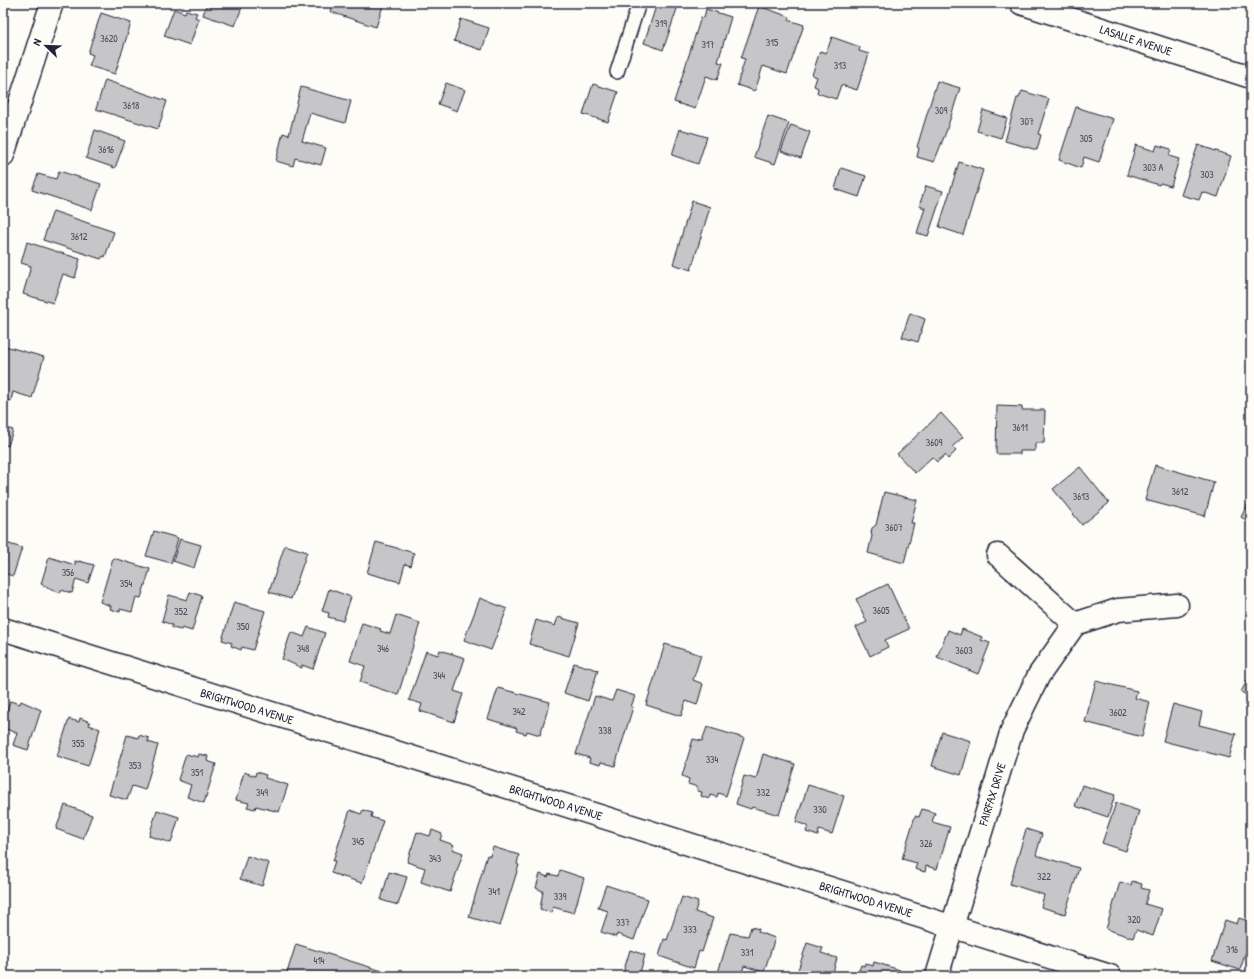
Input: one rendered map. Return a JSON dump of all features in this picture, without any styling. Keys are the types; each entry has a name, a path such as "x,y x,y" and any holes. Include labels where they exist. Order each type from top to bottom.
{"street":[{"path":"3,155 52,3"},
{"name":"LASALLE AVENUE","path":"1021,3 1251,77"},
{"path":"998,555 1075,624 1118,610 1177,605"},
{"name":"FAIRFAX DRIVE","path":"937,976 1012,730 1039,675 1075,624"},
{"name":"BRIGHTWOOD AVENUE","path":"3,629 1110,976"}],"lane":[{"path":"617,72 639,3"}],"building":[{"path":"207,3 231,3 242,7 235,26 203,15"},
{"path":"334,3 384,3 376,27 331,12"},
{"path":"611,3 626,3 625,7"},
{"path":"657,3 679,3 663,50 644,43"},
{"path":"759,6 790,17 789,20 804,25 787,74 763,66 755,91 737,85 745,59 741,58"},
{"path":"174,9 185,13 186,10 197,13 195,17 199,19 190,45 164,36"},
{"path":"706,9 731,17 718,62 723,63 717,80 706,76 695,109 674,102 701,17 704,18"},
{"path":"101,13 131,23 115,74 89,66 93,55 88,53"},
{"path":"461,19 489,28 482,50 454,41"},
{"path":"832,37 860,47 859,51 869,54 857,90 841,85 836,99 817,93 818,88 814,86 817,77 812,75 820,51 826,53"},
{"path":"105,80 167,101 158,129 96,109"},
{"path":"937,81 960,88 946,132 934,162 917,157 919,148 917,147"},
{"path":"446,83 465,90 457,111 438,104"},
{"path":"593,84 618,92 608,122 583,114"},
{"path":"301,87 351,101 345,123 310,113 302,141 326,148 321,165 295,158 293,166 276,161 283,133 289,135"},
{"path":"1022,91 1049,99 1038,134 1041,135 1037,150 1005,141 1017,98 1019,98"},
{"path":"1076,107 1113,119 1099,162 1084,157 1081,168 1059,160"},
{"path":"983,110 1007,118 1001,138 977,131"},
{"path":"768,116 789,123 775,164 754,157"},
{"path":"791,125 810,132 801,158 781,151"},
{"path":"680,129 707,137 698,164 672,155"},
{"path":"95,130 125,141 115,168 86,158"},
{"path":"1136,145 1155,151 1157,145 1171,149 1169,156 1179,159 1171,186 1160,183 1159,185 1127,175"},
{"path":"1198,145 1231,156 1218,197 1202,192 1199,200 1181,195"},
{"path":"959,162 983,170 963,235 939,227"},
{"path":"841,168 866,176 859,197 835,189"},
{"path":"59,171 101,184 92,210 32,190 38,174 56,179"},
{"path":"926,186 943,191 928,236 917,233 925,208 919,206"},
{"path":"692,201 710,207 691,270 673,264"},
{"path":"53,211 114,232 105,257 103,256 101,259 43,240"},
{"path":"27,242 80,259 75,278 63,274 53,303 23,294 31,266 21,263"},
{"path":"910,313 925,319 918,342 902,337"},
{"path":"5,346 44,357 32,398 13,392 11,401 3,399 3,353"},
{"path":"997,406 1022,407 1022,410 1045,410 1044,443 1035,443 1035,451 1020,451 1020,454 996,454"},
{"path":"941,413 963,437 952,447 956,451 948,459 945,455 937,462 932,457 915,473 897,454"},
{"path":"3,427 13,430 8,446 3,444"},
{"path":"1155,465 1214,482 1205,516 1145,500"},
{"path":"1080,467 1109,503 1082,525 1053,489"},
{"path":"884,492 917,500 911,523 914,523 904,563 868,553 872,536 872,528 876,525"},
{"path":"1251,498 1251,523 1241,517"},
{"path":"154,531 178,538 171,563 146,556"},
{"path":"180,539 201,545 194,568 173,561"},
{"path":"3,542 22,548 13,576 3,573"},
{"path":"376,542 414,553 411,566 405,564 400,582 367,573"},
{"path":"285,545 307,552 291,599 269,592"},
{"path":"49,557 75,565 75,561 79,561 94,565 88,583 76,579 72,593 61,590 60,593 41,584"},
{"path":"113,558 150,569 141,598 136,597 132,612 120,609 120,612 110,609 111,606 100,602"},
{"path":"888,584 909,629 885,640 888,647 870,656 856,627 867,622 856,599"},
{"path":"329,589 351,597 343,621 328,617 329,613 322,611"},
{"path":"190,592 202,596 192,631 182,628 181,630 172,628 172,625 162,621 169,595 187,600"},
{"path":"480,598 507,609 491,650 464,640"},
{"path":"234,602 265,611 253,650 242,647 241,650 231,646 232,643 222,640"},
{"path":"396,615 420,623 398,695 360,682 365,666 350,661 362,623 381,629 380,631 390,634"},
{"path":"558,617 579,623 569,656 529,644 536,620 555,626"},
{"path":"308,627 325,633 313,669 302,665 302,668 282,659 291,632 304,637"},
{"path":"962,629 982,637 981,640 990,643 978,674 937,657 948,630 960,635"},
{"path":"665,644 701,655 693,680 703,684 697,705 686,701 681,716 646,705"},
{"path":"440,650 465,658 454,691 463,694 454,722 420,711 422,704 409,700 426,651 438,655"},
{"path":"574,663 598,670 588,701 564,693"},
{"path":"1251,673 1251,697 1241,692"},
{"path":"1096,681 1137,691 1135,698 1150,702 1142,737 1085,722"},
{"path":"498,688 550,702 540,735 527,731 526,734 516,731 517,728 488,719"},
{"path":"616,690 635,696 615,766 601,762 600,765 589,762 590,758 576,754 595,696 612,701"},
{"path":"10,701 20,704 21,701 41,710 28,750 13,745 17,733 3,728 3,723"},
{"path":"1173,704 1202,712 1199,725 1236,734 1229,758 1163,741"},
{"path":"80,718 90,722 89,725 100,729 88,766 57,756 69,719 79,722"},
{"path":"707,727 744,738 726,796 718,793 717,797 710,795 709,799 701,796 702,792 697,791 698,787 688,784 689,779 682,776 693,739 702,741"},
{"path":"942,732 971,741 961,775 932,766"},
{"path":"127,735 138,738 139,735 149,738 148,742 158,745 145,790 132,786 127,800 109,795"},
{"path":"186,754 198,757 199,754 208,756 207,761 216,764 204,803 187,797 191,785 178,780"},
{"path":"763,754 795,764 779,815 736,804 744,776 756,779"},
{"path":"244,772 255,776 256,772 266,775 265,778 288,785 279,812 256,806 255,809 247,807 249,803 236,800"},
{"path":"808,785 844,796 832,834 819,830 818,836 806,832 808,826 796,822"},
{"path":"1082,785 1115,795 1108,817 1075,806"},
{"path":"1116,803 1139,811 1126,851 1102,843"},
{"path":"65,805 92,815 83,839 56,829"},
{"path":"922,809 935,813 932,822 950,827 937,869 926,866 925,872 915,869 917,863 902,859 915,816 919,817"},
{"path":"157,810 179,817 171,843 149,836"},
{"path":"350,810 361,814 363,810 372,813 371,817 383,821 362,883 331,873 335,861 333,861"},
{"path":"1026,829 1042,834 1036,855 1079,868 1065,914 1041,907 1044,895 1010,884"},
{"path":"432,830 442,834 440,840 454,845 452,849 463,853 450,892 421,882 425,868 407,862 417,832 430,836"},
{"path":"493,847 519,855 517,864 519,865 500,926 469,917 487,855 490,856"},
{"path":"247,856 269,863 262,886 240,879"},
{"path":"560,870 584,878 574,913 553,907 552,913 540,909 543,891 536,888 540,874 548,877 549,874 558,876"},
{"path":"389,872 407,877 398,905 381,900"},
{"path":"1132,881 1142,884 1141,888 1149,890 1145,904 1162,909 1153,936 1136,930 1133,938 1106,929 1120,882 1131,885"},
{"path":"606,885 648,899 634,940 617,934 616,937 601,932 608,911 598,908"},
{"path":"682,897 698,902 695,912 713,918 702,952 699,951 694,968 659,956 664,939 667,940"},
{"path":"1239,918 1251,922 1251,936 1240,970 1212,961 1225,920 1237,924"},
{"path":"751,927 759,929 758,932 775,938 764,972 744,966 741,976 717,976 730,933 748,936"},
{"path":"807,943 823,948 821,953 837,958 832,976 796,976"},
{"path":"296,944 398,976 286,976"},
{"path":"630,950 645,955 639,976 623,973"},
{"path":"874,962 900,970 898,976 857,976 861,965 864,966 865,963 873,966"}]}
